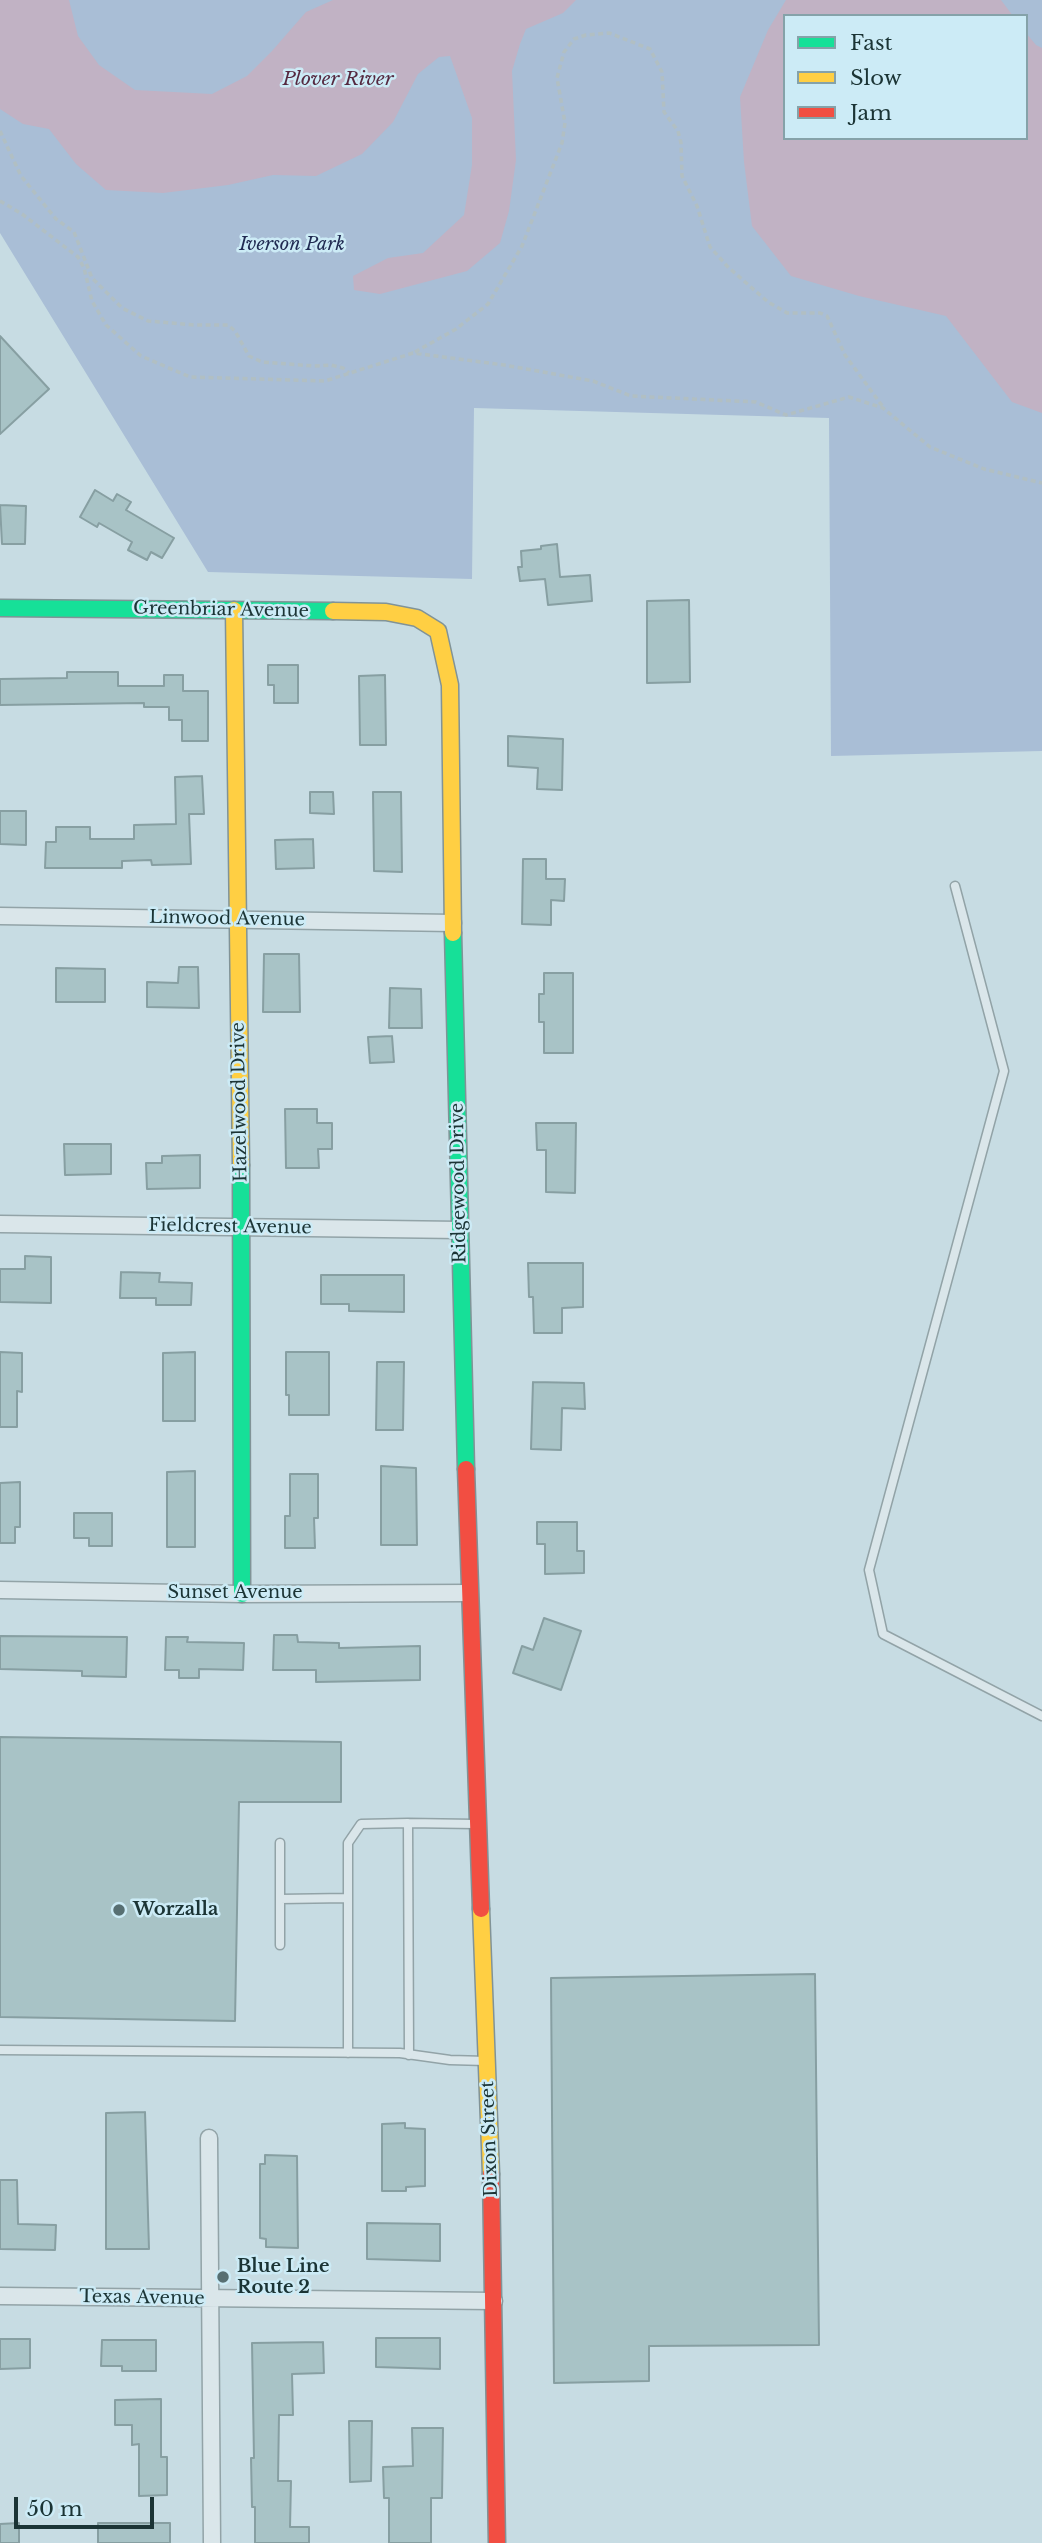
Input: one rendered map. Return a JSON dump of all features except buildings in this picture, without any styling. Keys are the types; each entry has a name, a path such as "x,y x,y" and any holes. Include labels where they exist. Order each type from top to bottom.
{"street":[{"name":"Greenbriar Avenue","path":"0,608 386,612 417,618 438,631"},
{"name":"Hazelwood Drive","path":"234,610 236,919 243,1227 243,1594"},
{"name":"Ridgewood Drive","path":"438,631 450,685 453,923 473,1736"},
{"name":"Linwood Avenue","path":"0,916 453,923"},
{"name":"Fieldcrest Avenue","path":"0,1224 460,1230"},
{"name":"Sunset Avenue","path":"0,1590 243,1594 469,1592"},
{"name":"Dixon Street","path":"473,1736 488,2061 497,2543"},
{"path":"209,2137 212,2543"},
{"name":"Texas Avenue","path":"0,2295 494,2301"}],"lane":[{"path":"955,886 1004,1071 869,1570 883,1634 1042,1716"},
{"path":"408,1823 409,2054"},
{"path":"348,2053 348,1843 352,1834 361,1825 477,1824"},
{"path":"280,1843 280,1945"},
{"path":"280,1899 347,1898"},
{"path":"0,2050 409,2054 450,2060 488,2061"}],"path":[{"path":"0,201 23,214 78,257 84,268 92,301 106,326 141,356 190,377 325,381 413,353 456,329 488,304 522,246 562,143 565,123 557,78 564,52 574,39 586,34 609,33 650,50 662,72 664,112 678,131 682,176 696,205 710,247 728,267 768,302 787,313 820,313 827,316 845,355 884,408 930,447 984,469 1042,484"},
{"path":"0,131 21,176 55,219 74,232 92,278 122,308 148,321 228,325 235,331 249,356 262,362 331,365 343,368 349,373"},
{"path":"413,353 504,365 593,382 631,396 756,402 786,415 849,397 884,408"}],"green space":[{"name":"Iverson Park","path":"0,0 1042,0 1042,751 831,756 829,418 474,408 472,579 208,572 0,233"}],"water":[{"name":"Plover River","path":"0,0 69,0 78,36 99,65 135,90 212,94 247,76 306,12 333,0 576,0 563,13 526,29 520,44 512,71 516,160 509,211 500,243 467,271 380,294 354,290 353,276 388,258 423,253 464,215 472,165 472,118 450,56 439,57 418,74 393,122 362,154 316,176 273,175 228,185 163,193 106,190 76,164 49,129 23,124 0,109"},
{"path":"786,0 1001,0 1012,14 783,14 783,140 1028,140 1028,35 1042,48 1042,413 1012,402 946,316 859,296 791,276 752,226 740,97 768,30"}],"traffic: fast":[{"path":"0,608 333,611"},
{"path":"453,933 466,1469"},
{"path":"241,1165 242,1594"}],"traffic: slow":[{"path":"234,610 241,1165"},
{"path":"333,611 386,612 417,618 438,631 450,685 453,933"},
{"path":"481,1909 491,2174"}],"traffic: jam":[{"path":"466,1469 481,1909"},
{"path":"491,2174 497,2543"}],"place":[{"name":"Worzalla","path":"119,1910"},
{"name":"Blue Line Route 2","path":"223,2277"}]}
